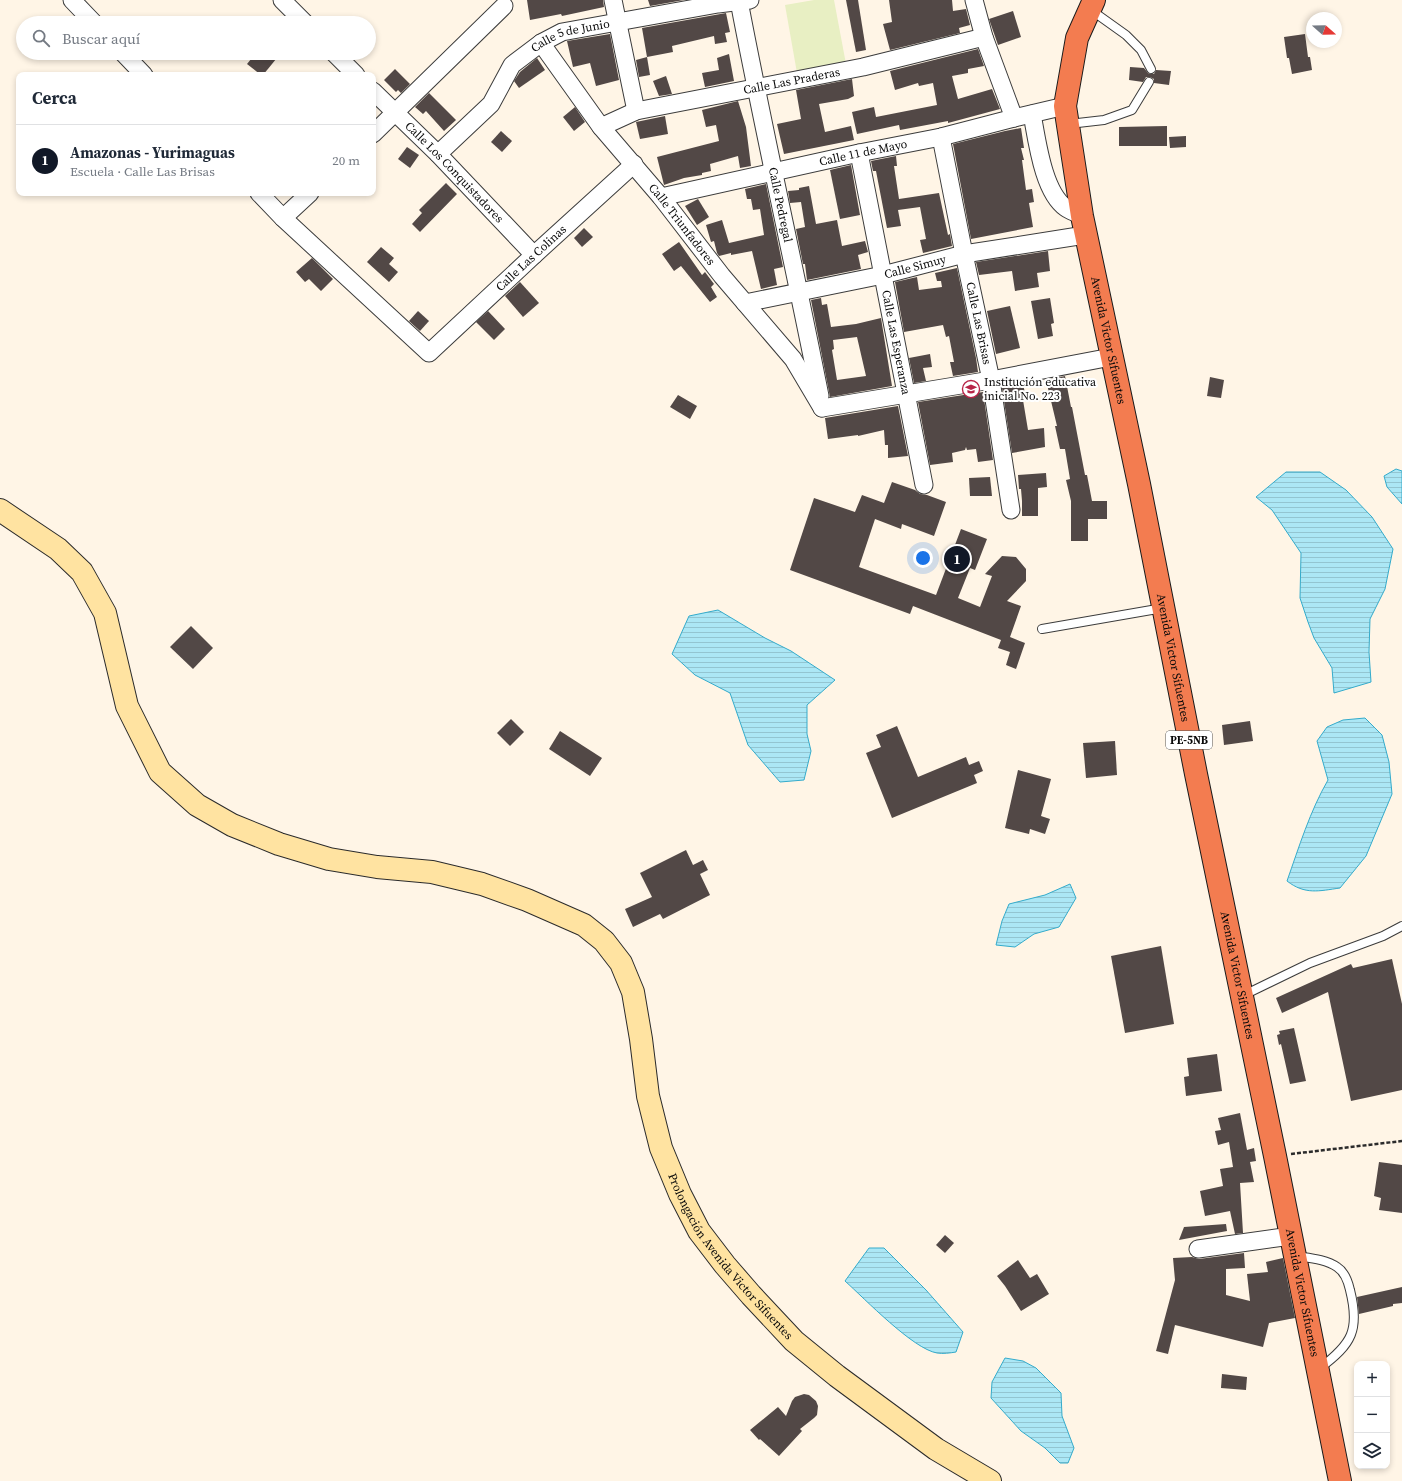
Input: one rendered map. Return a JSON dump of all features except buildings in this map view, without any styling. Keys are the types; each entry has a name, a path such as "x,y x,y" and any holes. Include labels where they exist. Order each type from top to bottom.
{"highway":[{"name":"Avenida Victor Sifuentes","path":"1092,5 1077,38 1066,115 1083,226 1164,608 1340,1481"}],"street":[{"path":"72,0 87,16"},
{"path":"282,0 297,16"},
{"path":"612,0 636,111"},
{"path":"974,0 984,37 1014,118"},
{"name":"Calle 5 de Junio","path":"438,154 491,104 512,65 541,43 562,32 745,1"},
{"name":"Calle Pedregal","path":"745,1 756,88 800,291 822,408"},
{"path":"376,131 504,6"},
{"name":"Calle Las Praderas","path":"601,127 636,111 863,67 984,37"},
{"name":"Calle Triunfadores","path":"541,43 601,127 634,164 722,276 793,359 822,408"},
{"path":"130,60 141,72"},
{"path":"341,60 353,72"},
{"name":"Calle Los Conquistadores","path":"376,94 438,154 534,255"},
{"path":"1032,114 1045,176 1054,196 1083,226"},
{"name":"Calle 11 de Mayo","path":"661,197 859,153 941,137 1032,114 1066,115"},
{"name":"Calle Las Brisas","path":"941,137 991,380 1011,510"},
{"name":"Calle Las Esperanza","path":"859,153 924,485"},
{"name":"Calle Las Colinas","path":"283,218 429,353 634,164"},
{"path":"262,196 283,218 307,196"},
{"name":"Calle Simuy","path":"745,303 883,274 1083,226"},
{"path":"822,408 991,380 1111,357"},
{"name":"Prolongación Avenida Victor Sifuentes","path":"0,510 58,549 82,572 105,613 127,706 156,765 160,772 197,805 232,825 279,844 329,859 378,867 432,872 482,884 527,900 584,926 604,941 621,963 633,992 648,1096 660,1148 680,1194 699,1230 745,1289 794,1341 837,1376 936,1449 990,1481"},
{"path":"1198,1249 1293,1246"}],"lane":[{"path":"1092,5 1126,34 1141,50 1150,69"},
{"path":"1066,115 1104,120 1132,110 1149,82"},
{"path":"1042,629 1164,608"},
{"path":"1241,996 1310,963 1384,936 1402,926"},
{"path":"1293,1246 1320,1260 1337,1266 1344,1273 1355,1313 1355,1323 1349,1340 1337,1355 1318,1369"}],"path":[{"path":"1275,1156 1402,1141"}],"green space":[{"path":"814,0 834,0 846,64 797,73 785,5"}],"water":[{"path":"1396,469 1402,471 1402,504 1387,487 1384,476"},
{"path":"1286,472 1320,472 1346,490 1372,517 1393,549 1385,589 1370,619 1369,652 1371,682 1334,693 1332,668 1314,638 1300,598 1301,553 1272,510 1256,497"},
{"path":"718,610 765,638 791,651 835,680 807,705 807,734 811,751 804,780 780,782 748,745 730,693 695,675 672,654 689,616"},
{"path":"1365,718 1382,735 1389,762 1392,794 1366,856 1340,888 1312,891 1300,888 1287,881 1310,817 1328,780 1317,741 1327,727 1343,720"},
{"path":"1070,884 1076,898 1059,927 1034,934 1015,947 996,945 1002,921 1009,904 1045,895"},
{"path":"869,1248 884,1248 926,1290 963,1332 956,1352 937,1353 915,1343 845,1281"},
{"path":"1005,1358 1023,1361 1036,1368 1061,1393 1062,1416 1074,1448 1068,1463 1060,1463 1045,1448 1021,1431 991,1398 992,1382"}],"place":[{"name":"Institución educativa inicial No. 223","path":"971,389"},
{"name":"Amazonas - Yurimaguas","path":"957,559"}]}
